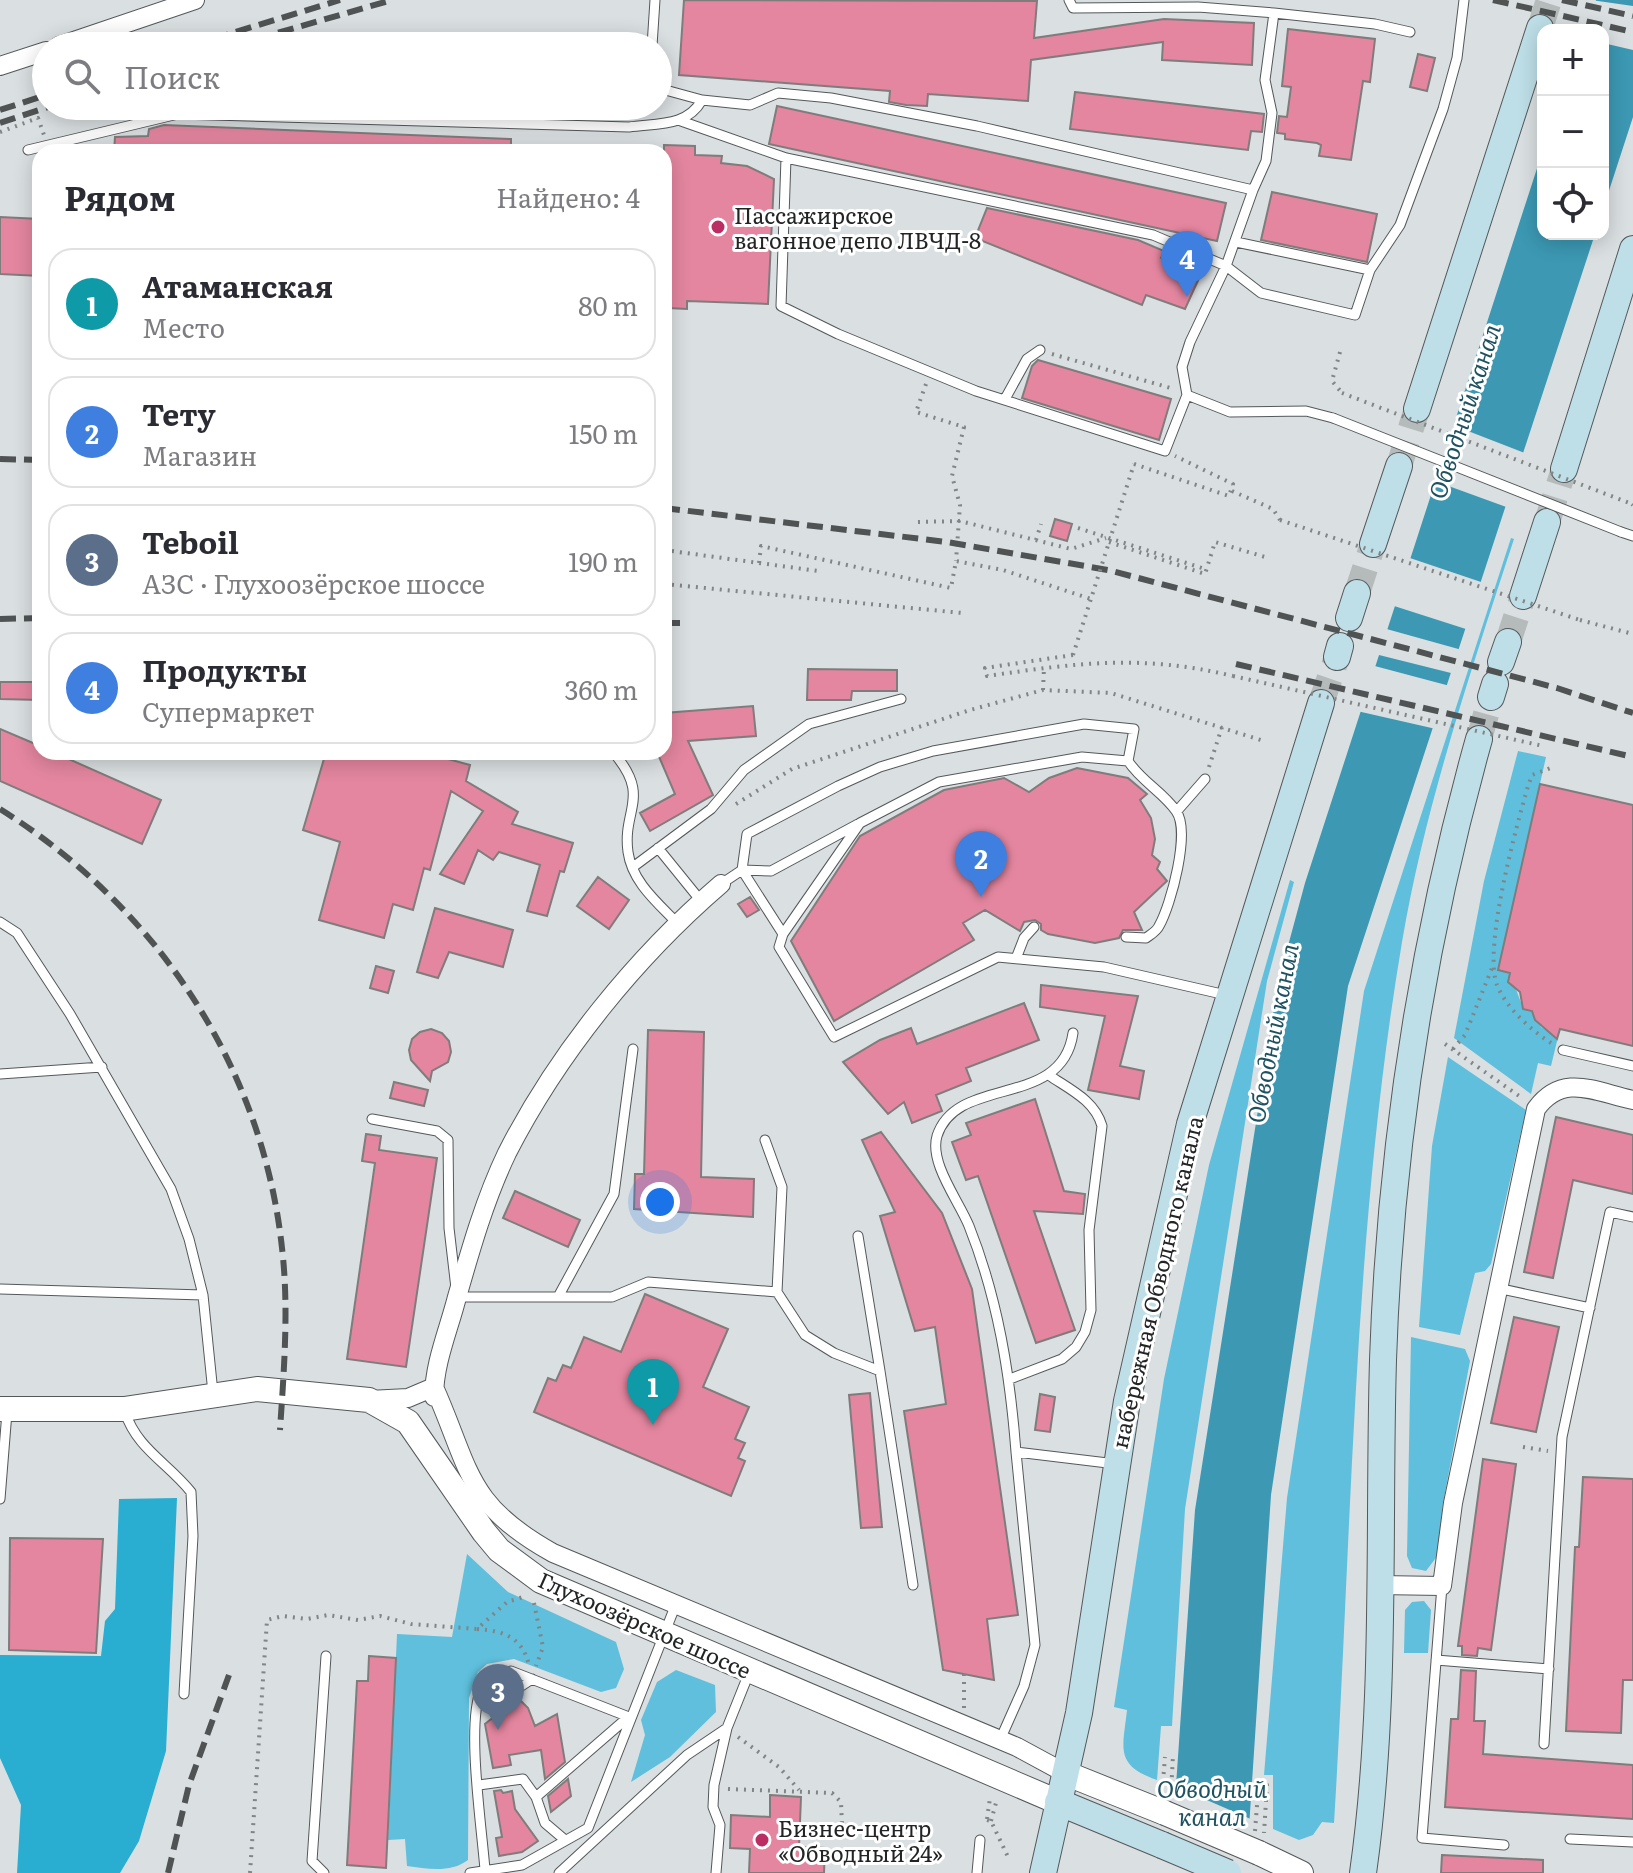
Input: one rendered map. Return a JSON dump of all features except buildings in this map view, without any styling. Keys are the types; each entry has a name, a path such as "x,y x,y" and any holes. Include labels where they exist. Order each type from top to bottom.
{"main road":[{"path":"1417,409 1537,37"},
{"path":"1564,469 1633,249"},
{"path":"1373,544 1399,466"},
{"path":"1523,596 1547,522"},
{"name":"набережная Обводного канала","path":"1043,1873 1079,1713 1116,1464 1190,1124 1321,703"},
{"path":"1363,1873 1374,1760 1383,1357 1398,1147 1418,998 1451,841 1479,739"},
{"path":"1058,1802 1228,1873"}],"street":[{"path":"100,32 195,0"},
{"path":"0,66 32,56"},
{"path":"465,1505 460,1477 435,1415 434,1387 457,1297 485,1208 507,1155 533,1109 607,1005 677,923 721,884"},
{"path":"1379,1585 1442,1586 1453,1503 1536,1109 1554,1089 1567,1086 1633,1100"},
{"path":"369,1400 408,1398 434,1387"},
{"name":"Глухоозёрское шоссе","path":"434,1387 456,1449 494,1512 524,1536 553,1553 1000,1740 1065,1773"},
{"name":"Глухоозёрское шоссе","path":"3,1409 124,1409 213,1393 257,1389 369,1400 408,1422 499,1550 521,1569 572,1596 1058,1802"},
{"path":"1065,1773 1301,1873"}],"lane":[{"path":"653,32 655,0"},
{"path":"1069,0 1073,8 1198,7 1375,24 1410,32"},
{"path":"681,121 786,158 1153,235 1226,266 1261,293 1355,315 1370,270 1400,225 1443,109 1457,58 1464,0"},
{"path":"786,158 781,306 838,334 976,391 1165,451 1187,395 1182,367 1196,324 1226,266 1266,161 1272,113 1265,80 1274,13"},
{"path":"672,92 702,100 750,105 778,93 831,98 977,126 1253,190"},
{"path":"408,120 629,127 681,121 695,113 702,100"},
{"path":"51,144 157,120"},
{"path":"28,150 32,149"},
{"path":"1236,242 1370,270"},
{"path":"1005,399 1027,359 1040,350"},
{"path":"1187,395 1230,412 1306,411 1333,418 1633,536"},
{"path":"633,867 711,809 744,770 809,724 901,699"},
{"path":"783,934 742,870 747,834 880,767 933,751 1084,724 1134,729 1128,761 1140,780 1177,811 1184,844 1159,927 1146,938 1126,937"},
{"path":"721,884 742,870 771,871 939,782 1082,757 1128,761"},
{"path":"620,760 627,769 635,798 627,850 642,885 677,923"},
{"path":"1177,811 1205,779"},
{"path":"860,823 783,934 779,947 834,1037 998,957 1017,956 1043,963 1104,967 1229,996"},
{"path":"658,848 701,901"},
{"path":"0,922 17,933 102,1067 171,1189 189,1239 203,1295 213,1393"},
{"path":"1017,956 1024,938 1034,927"},
{"path":"1000,1740 1024,1686 1035,1645 1010,1379 989,1275 961,1205 935,1155 937,1137 945,1120 961,1107 1050,1076 1071,1050 1073,1033"},
{"path":"558,1297 614,1194 633,1049"},
{"path":"1563,1050 1633,1066"},
{"path":"0,1074 102,1067"},
{"path":"1010,1379 1062,1359 1080,1339 1091,1310 1089,1230 1102,1126 1098,1112 1088,1102 1050,1076"},
{"path":"372,1119 437,1131 448,1140 449,1228 457,1297 612,1297 648,1282 777,1292"},
{"path":"765,1140 782,1187 777,1292 805,1335 834,1353 880,1371"},
{"path":"1544,1744 1562,1437 1610,1212 1633,1217"},
{"path":"858,1236 913,1585"},
{"path":"1497,1288 1590,1308"},
{"path":"0,1289 203,1295"},
{"path":"0,1499 3,1409"},
{"path":"124,1409 132,1433 191,1492 193,1536 184,1694"},
{"path":"1016,1452 1116,1464"},
{"path":"1442,1586 1422,1838 1504,1845"},
{"path":"470,1873 522,1865 588,1828 629,1717 676,1604"},
{"path":"324,1873 312,1861 326,1656"},
{"path":"1436,1660 1549,1669"},
{"path":"716,1873 720,1825 713,1807 714,1785 727,1728 750,1670"},
{"path":"485,1870 475,1719 482,1687 498,1674 511,1671 629,1717"},
{"path":"500,1700 532,1679"},
{"path":"536,1797 629,1717"},
{"path":"559,1873 687,1755 727,1728"},
{"path":"479,1785 523,1779 536,1797 545,1823 565,1840"},
{"path":"1570,1839 1633,1842"},
{"path":"977,1873 980,1840"}],"path":[{"path":"0,132 33,120"},
{"path":"39,120 47,144"},
{"path":"1040,350 1156,382 1187,395"},
{"path":"1340,352 1332,381 1342,393 1632,505"},
{"path":"759,563 761,546 951,588 960,521 952,476 964,427 916,412 932,371"},
{"path":"1165,451 1233,484 1229,496 1134,464 1073,655 985,668 987,676 1089,661 1185,665 1543,746"},
{"path":"1231,491 1273,509 1280,520 1580,620 1633,634"},
{"path":"918,522 960,521 1071,549 1108,540"},
{"path":"1036,540 1041,524"},
{"path":"1078,528 1205,574 1215,542 1265,557"},
{"path":"672,551 818,571"},
{"path":"956,561 1003,570 1091,599"},
{"path":"672,585 962,613"},
{"path":"1043,690 1044,668"},
{"path":"732,806 792,769 970,710 1043,690 1111,693 1264,741"},
{"path":"1210,765 1222,727"},
{"path":"1453,1050 1465,1035 1493,966 1502,900 1528,786 1532,775 1553,767"},
{"path":"1493,966 1498,987 1512,1007 1537,1032 1563,1050"},
{"path":"1445,1044 1536,1109"},
{"path":"1523,1447 1562,1454"},
{"path":"532,1679 543,1647 534,1603"},
{"path":"477,1629 507,1633 517,1640 526,1653 532,1679"},
{"path":"964,1674 964,1710"},
{"path":"727,1728 779,1767 799,1790"},
{"path":"1173,1755 1173,1768"},
{"path":"1163,1782 1165,1757"},
{"path":"1258,1784 1267,1785 1265,1826"},
{"path":"714,1785 736,1791 799,1790 838,1796 842,1825"},
{"path":"1257,1805 1258,1793"},
{"path":"990,1798 987,1820 991,1821 1008,1857"},
{"path":"991,1821 996,1803"}],"shaded area":[{"path":"1511,538 1514,539 1436,790 1402,942 1373,1161 1364,1271 1334,1823 1322,1822 1313,1835 1299,1840 1273,1829 1273,1775 1264,1775 1287,1498 1364,991"},
{"path":"1518,751 1546,757 1498,970 1510,973 1523,1008 1532,1011 1541,1027 1558,1037 1551,1066 1538,1063 1531,1094 1454,1038 1484,881"},
{"path":"1290,880 1294,882 1267,981 1185,1509 1172,1726 1161,1726 1157,1780 1143,1774 1128,1761 1123,1745 1127,1710 1114,1707 1164,1379 1209,1165"},
{"path":"1448,1057 1526,1110 1491,1264 1485,1271 1475,1273 1460,1335 1419,1327 1432,1146"},
{"path":"1411,1337 1465,1349 1470,1361 1443,1503 1438,1555 1426,1571 1412,1568 1407,1556"},
{"path":"177,1498 166,1751 139,1841 120,1873 17,1873 21,1805 0,1758 0,1655 101,1656 105,1621 115,1609 119,1499"},
{"path":"467,1554 508,1592 616,1642 624,1669 616,1688 601,1692 514,1659 487,1664 478,1672 469,1698 468,1860 447,1868 407,1866 405,1839 388,1840 397,1634 452,1637"},
{"path":"1424,1601 1431,1610 1428,1653 1404,1653 1405,1610 1412,1602"},
{"path":"676,1670 715,1685 716,1712 670,1757 631,1782 645,1735 641,1720 657,1682"}],"water":[{"path":"1596,0 1633,0 1633,117 1609,191 1609,24 1586,24"},
{"name":"Обводный канал","path":"1537,168 1537,240 1593,240 1348,986 1271,1495 1246,1873 1170,1873 1195,1510 1278,983 1305,883"}],"pier":[{"path":"1591,0 1633,6 1633,50 1609,44 1609,24 1581,24"},
{"path":"1450,424 1527,454 1509,508 1432,480"},
{"path":"1407,557 1484,583 1469,630 1391,605"},
{"path":"1383,628 1462,650 1455,674 1375,654"},
{"path":"1371,665 1450,686 1436,729 1357,711"},
{"path":"1172,1785 1253,1820 1250,1873 1166,1873"}],"tunnel":[{"path":"1541,24 1549,0"},
{"path":"1399,466 1417,409"},
{"path":"1547,522 1564,469"},
{"path":"1357,593 1373,544"},
{"path":"1508,642 1523,596"},
{"path":"1321,703 1337,657"},
{"path":"1479,739 1491,697"}],"railway":[{"path":"236,32 340,0"},
{"path":"281,32 392,0"},
{"path":"1493,0 1633,32"},
{"path":"1562,0 1633,16"},
{"path":"0,110 32,100"},
{"path":"0,123 32,112"},
{"path":"0,459 32,460"},
{"path":"672,509 947,542 1108,570 1557,688 1633,713"},
{"path":"0,619 32,618"},
{"path":"672,623 686,623"},
{"path":"1236,664 1633,757"},
{"path":"0,809 56,848 107,893 152,942 192,996 225,1054 251,1115 270,1180 282,1248 285,1316 280,1430"},
{"path":"168,1873 189,1785 229,1675"}],"place":[{"name":"Пассажирское вагонное депо ЛВЧД-8","path":"718,227"},
{"name":"Продукты","path":"1187,297"},
{"name":"Тету","path":"981,897"},
{"name":"Атаманская","path":"653,1425"},
{"name":"Teboil","path":"498,1730"},
{"name":"Бизнес-центр «Обводный 24»","path":"762,1840"}]}
